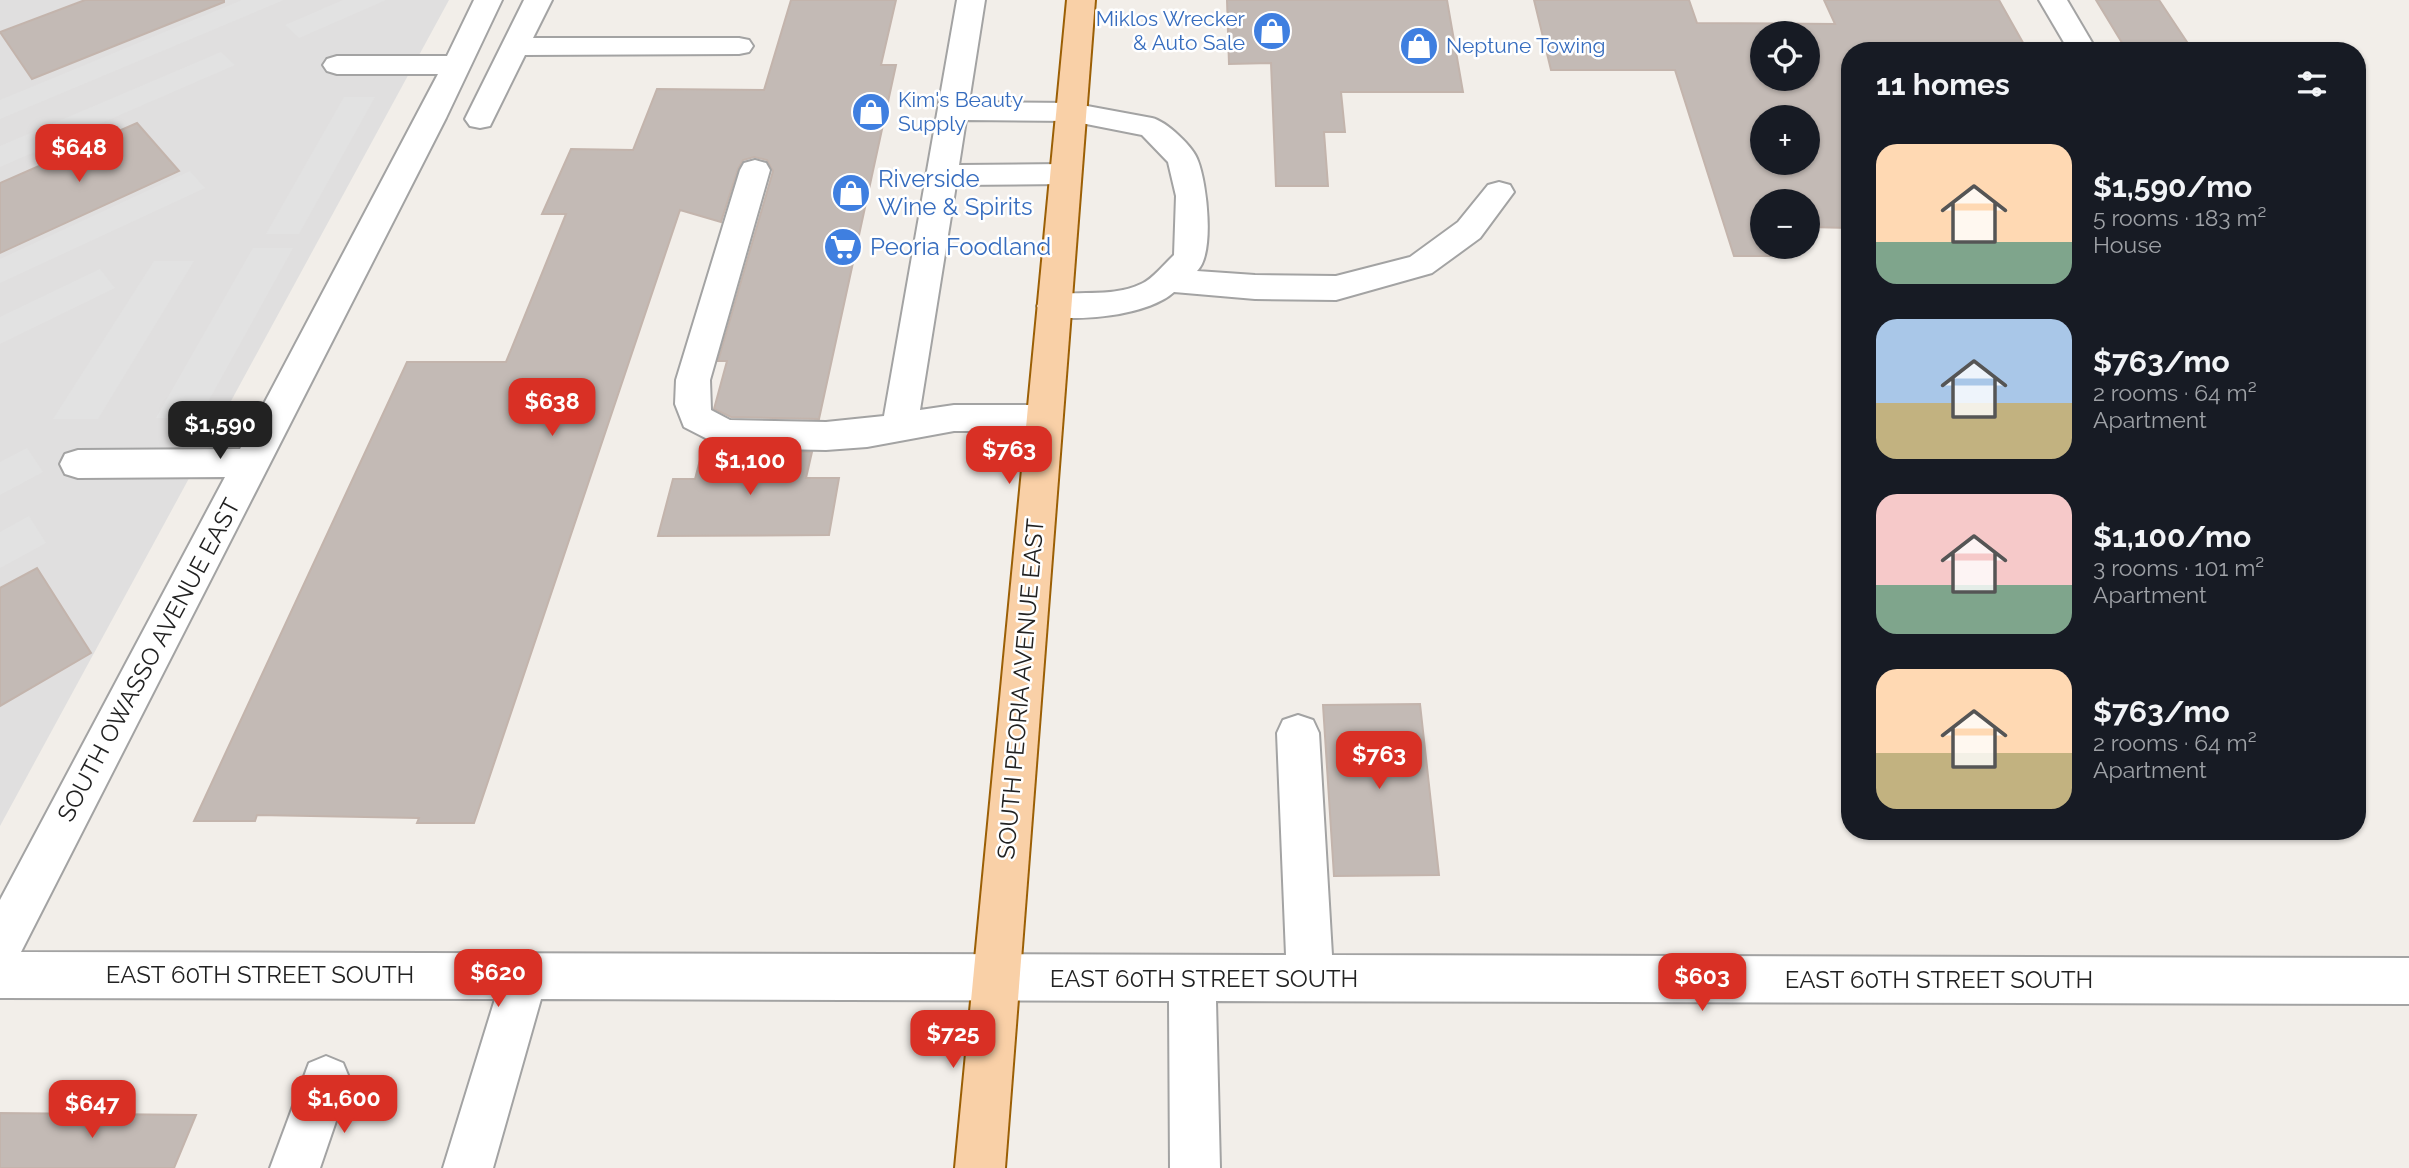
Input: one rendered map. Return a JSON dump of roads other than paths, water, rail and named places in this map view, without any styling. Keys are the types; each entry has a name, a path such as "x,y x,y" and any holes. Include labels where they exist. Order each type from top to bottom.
{"main road":[{"name":"SOUTH PEORIA AVENUE EAST","path":"980,1168 1081,0"}],"street":[{"name":"SOUTH OWASSO AVENUE EAST","path":"0,946 458,65 488,0"},
{"path":"480,119 538,0"},
{"path":"900,427 971,0"},
{"path":"2053,0 2078,42"},
{"path":"514,47 739,46"},
{"path":"337,65 458,65"},
{"path":"953,111 1071,112 1152,127 1184,159 1191,196 1190,259 1154,292 1118,303 1054,306"},
{"path":"755,170 693,380 692,404 696,418 725,434 826,436 867,433 954,418 1044,418"},
{"path":"942,175 1066,174"},
{"path":"1167,280 1255,287 1336,288 1422,265 1469,230 1499,192"},
{"path":"78,464 251,463"},
{"path":"1298,733 1310,979"},
{"name":"EAST 60TH STREET SOUTH","path":"0,975 2409,981"},
{"path":"468,1168 524,976"},
{"path":"1192,979 1195,1168"},
{"path":"295,1168 326,1080"}],"place":[{"name":"Miklos Wrecker & Auto Sale","path":"1272,31"},
{"name":"Neptune Towing","path":"1419,46"},
{"name":"Kim's Beauty Supply","path":"871,112"},
{"name":"Riverside Wine & Spirits","path":"851,193"},
{"name":"Peoria Foodland","path":"843,247"}]}
